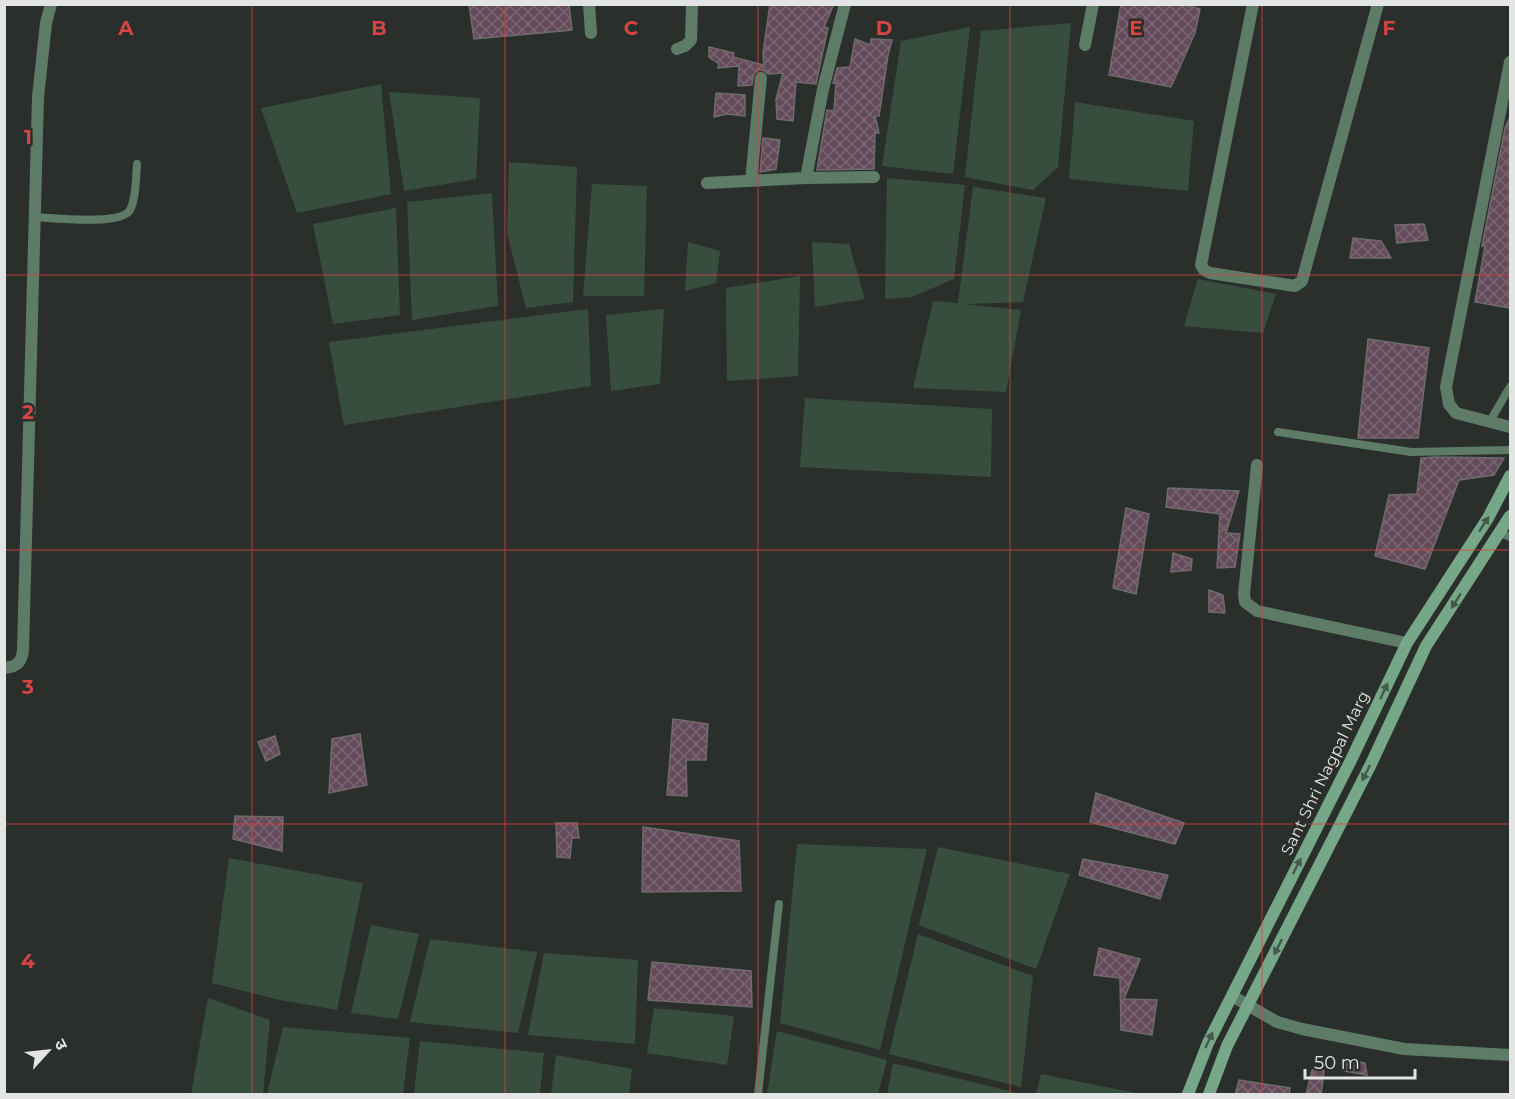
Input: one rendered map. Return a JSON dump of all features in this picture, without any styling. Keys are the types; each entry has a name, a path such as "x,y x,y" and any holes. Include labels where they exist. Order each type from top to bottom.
{"street":[{"path":"4,668 13,667 19,663 23,650 38,97 46,23 51,4"},
{"path":"589,4 591,33"},
{"path":"677,49 685,46 691,40 692,4"},
{"path":"806,178 823,89 845,4"},
{"path":"1085,45 1093,4"},
{"path":"1253,4 1201,265 1210,273 1295,286 1302,281 1378,4"},
{"path":"1510,62 1446,387 1449,404 1456,413 1510,427"},
{"path":"751,181 761,78"},
{"path":"707,183 874,177"},
{"path":"1257,465 1245,602 1257,611 1407,643"},
{"name":"Sant Shri Nagpal Marg","path":"1188,1095 1208,1043 1351,760 1407,643 1488,518 1510,476"},
{"path":"1209,1095 1227,1046 1371,764 1426,646 1505,535 1510,516"},
{"path":"1232,996 1277,1022 1302,1029 1404,1049 1510,1055"}],"lane":[{"path":"35,217 93,220 126,215 132,206 137,164"},
{"path":"1490,422 1510,387"},
{"path":"1278,432 1405,452 1510,450"},
{"path":"758,1095 779,904"}],"green space":[{"path":"1071,23 1058,167 1033,190 965,177 981,31"},
{"path":"970,27 953,174 882,166 901,41"},
{"path":"381,84 391,194 297,213 261,108"},
{"path":"389,92 480,98 476,179 404,191"},
{"path":"1075,102 1194,121 1188,191 1069,179"},
{"path":"509,162 577,167 573,302 526,308 507,233"},
{"path":"887,178 965,185 954,279 912,297 885,299"},
{"path":"592,184 647,186 644,296 583,296"},
{"path":"973,187 1046,198 1023,302 965,304 1021,310 1006,392 913,388 933,301 958,303"},
{"path":"492,193 498,306 412,320 407,202"},
{"path":"396,208 400,315 333,324 313,224"},
{"path":"688,242 720,251 716,283 685,291"},
{"path":"812,242 849,244 865,299 815,307"},
{"path":"800,276 798,376 727,381 726,288"},
{"path":"1198,279 1276,294 1263,333 1184,326"},
{"path":"588,309 591,386 344,425 329,342"},
{"path":"664,309 660,384 611,391 606,315"},
{"path":"805,398 992,409 991,477 800,467"},
{"path":"797,844 927,849 880,1050 780,1023"},
{"path":"938,847 1070,874 1036,969 919,925"},
{"path":"229,858 363,883 337,1010 280,1000 212,983"},
{"path":"371,925 419,934 398,1019 351,1013"},
{"path":"918,934 1033,976 1021,1087 889,1054"},
{"path":"430,939 537,952 518,1033 410,1022"},
{"path":"544,953 638,960 635,1044 528,1035"},
{"path":"208,998 270,1020 263,1094 191,1094"},
{"path":"654,1008 734,1016 727,1065 647,1053"},
{"path":"283,1027 410,1038 403,1094 267,1094"},
{"path":"777,1031 887,1060 878,1094 767,1094"},
{"path":"420,1041 544,1053 540,1094 414,1094"},
{"path":"556,1055 632,1069 629,1094 551,1094"},
{"path":"893,1063 1018,1093 1018,1094 887,1094"},
{"path":"1041,1074 1141,1094 1036,1094"}],"building":[{"path":"469,4 569,4 572,30 474,39"},
{"path":"770,4 834,4 824,27 828,28 816,84 796,82 793,121 777,119 776,99 783,73 768,74 758,70 754,74 752,85 738,86 739,66 718,68 719,64 709,57 709,47 734,53 733,57 764,65 763,53"},
{"path":"1121,4 1182,4 1200,9 1195,33 1171,87 1109,75"},
{"path":"855,39 870,45 871,39 892,40 879,116 875,116 879,133 875,133 874,169 817,170 827,110 834,111 836,83 833,83 837,68 850,67"},
{"path":"716,93 745,95 745,116 727,114 714,117"},
{"path":"1510,117 1510,308 1475,302 1485,246 1482,246 1505,128"},
{"path":"763,138 780,140 776,169 760,172"},
{"path":"1424,224 1428,240 1397,243 1395,225"},
{"path":"1353,238 1381,241 1391,258 1350,258"},
{"path":"1368,339 1429,348 1418,438 1358,438"},
{"path":"1421,458 1504,458 1494,475 1459,480 1425,569 1375,556 1389,495 1417,494"},
{"path":"1168,488 1239,491 1226,533 1240,534 1235,567 1217,568 1220,514 1166,507"},
{"path":"1126,508 1149,514 1136,594 1113,588"},
{"path":"1173,553 1192,559 1191,570 1171,572"},
{"path":"1209,590 1223,595 1225,613 1209,612"},
{"path":"673,719 708,724 706,760 686,760 687,796 667,795"},
{"path":"360,734 367,785 329,793 332,739"},
{"path":"275,736 280,754 266,761 258,742"},
{"path":"1096,793 1184,823 1175,844 1090,822"},
{"path":"235,816 283,817 282,851 233,839"},
{"path":"556,823 577,823 579,838 572,838 570,858 557,857"},
{"path":"643,827 739,841 741,891 642,892"},
{"path":"1083,859 1168,875 1160,899 1079,875"},
{"path":"1099,948 1140,959 1124,999 1157,1000 1152,1035 1121,1030 1120,978 1094,975"},
{"path":"652,962 751,971 752,1007 648,1000"},
{"path":"1347,1059 1365,1063 1367,1075 1344,1071"},
{"path":"1312,1070 1324,1071 1321,1095 1306,1095"},
{"path":"1239,1080 1290,1088 1289,1095 1235,1095"}]}
